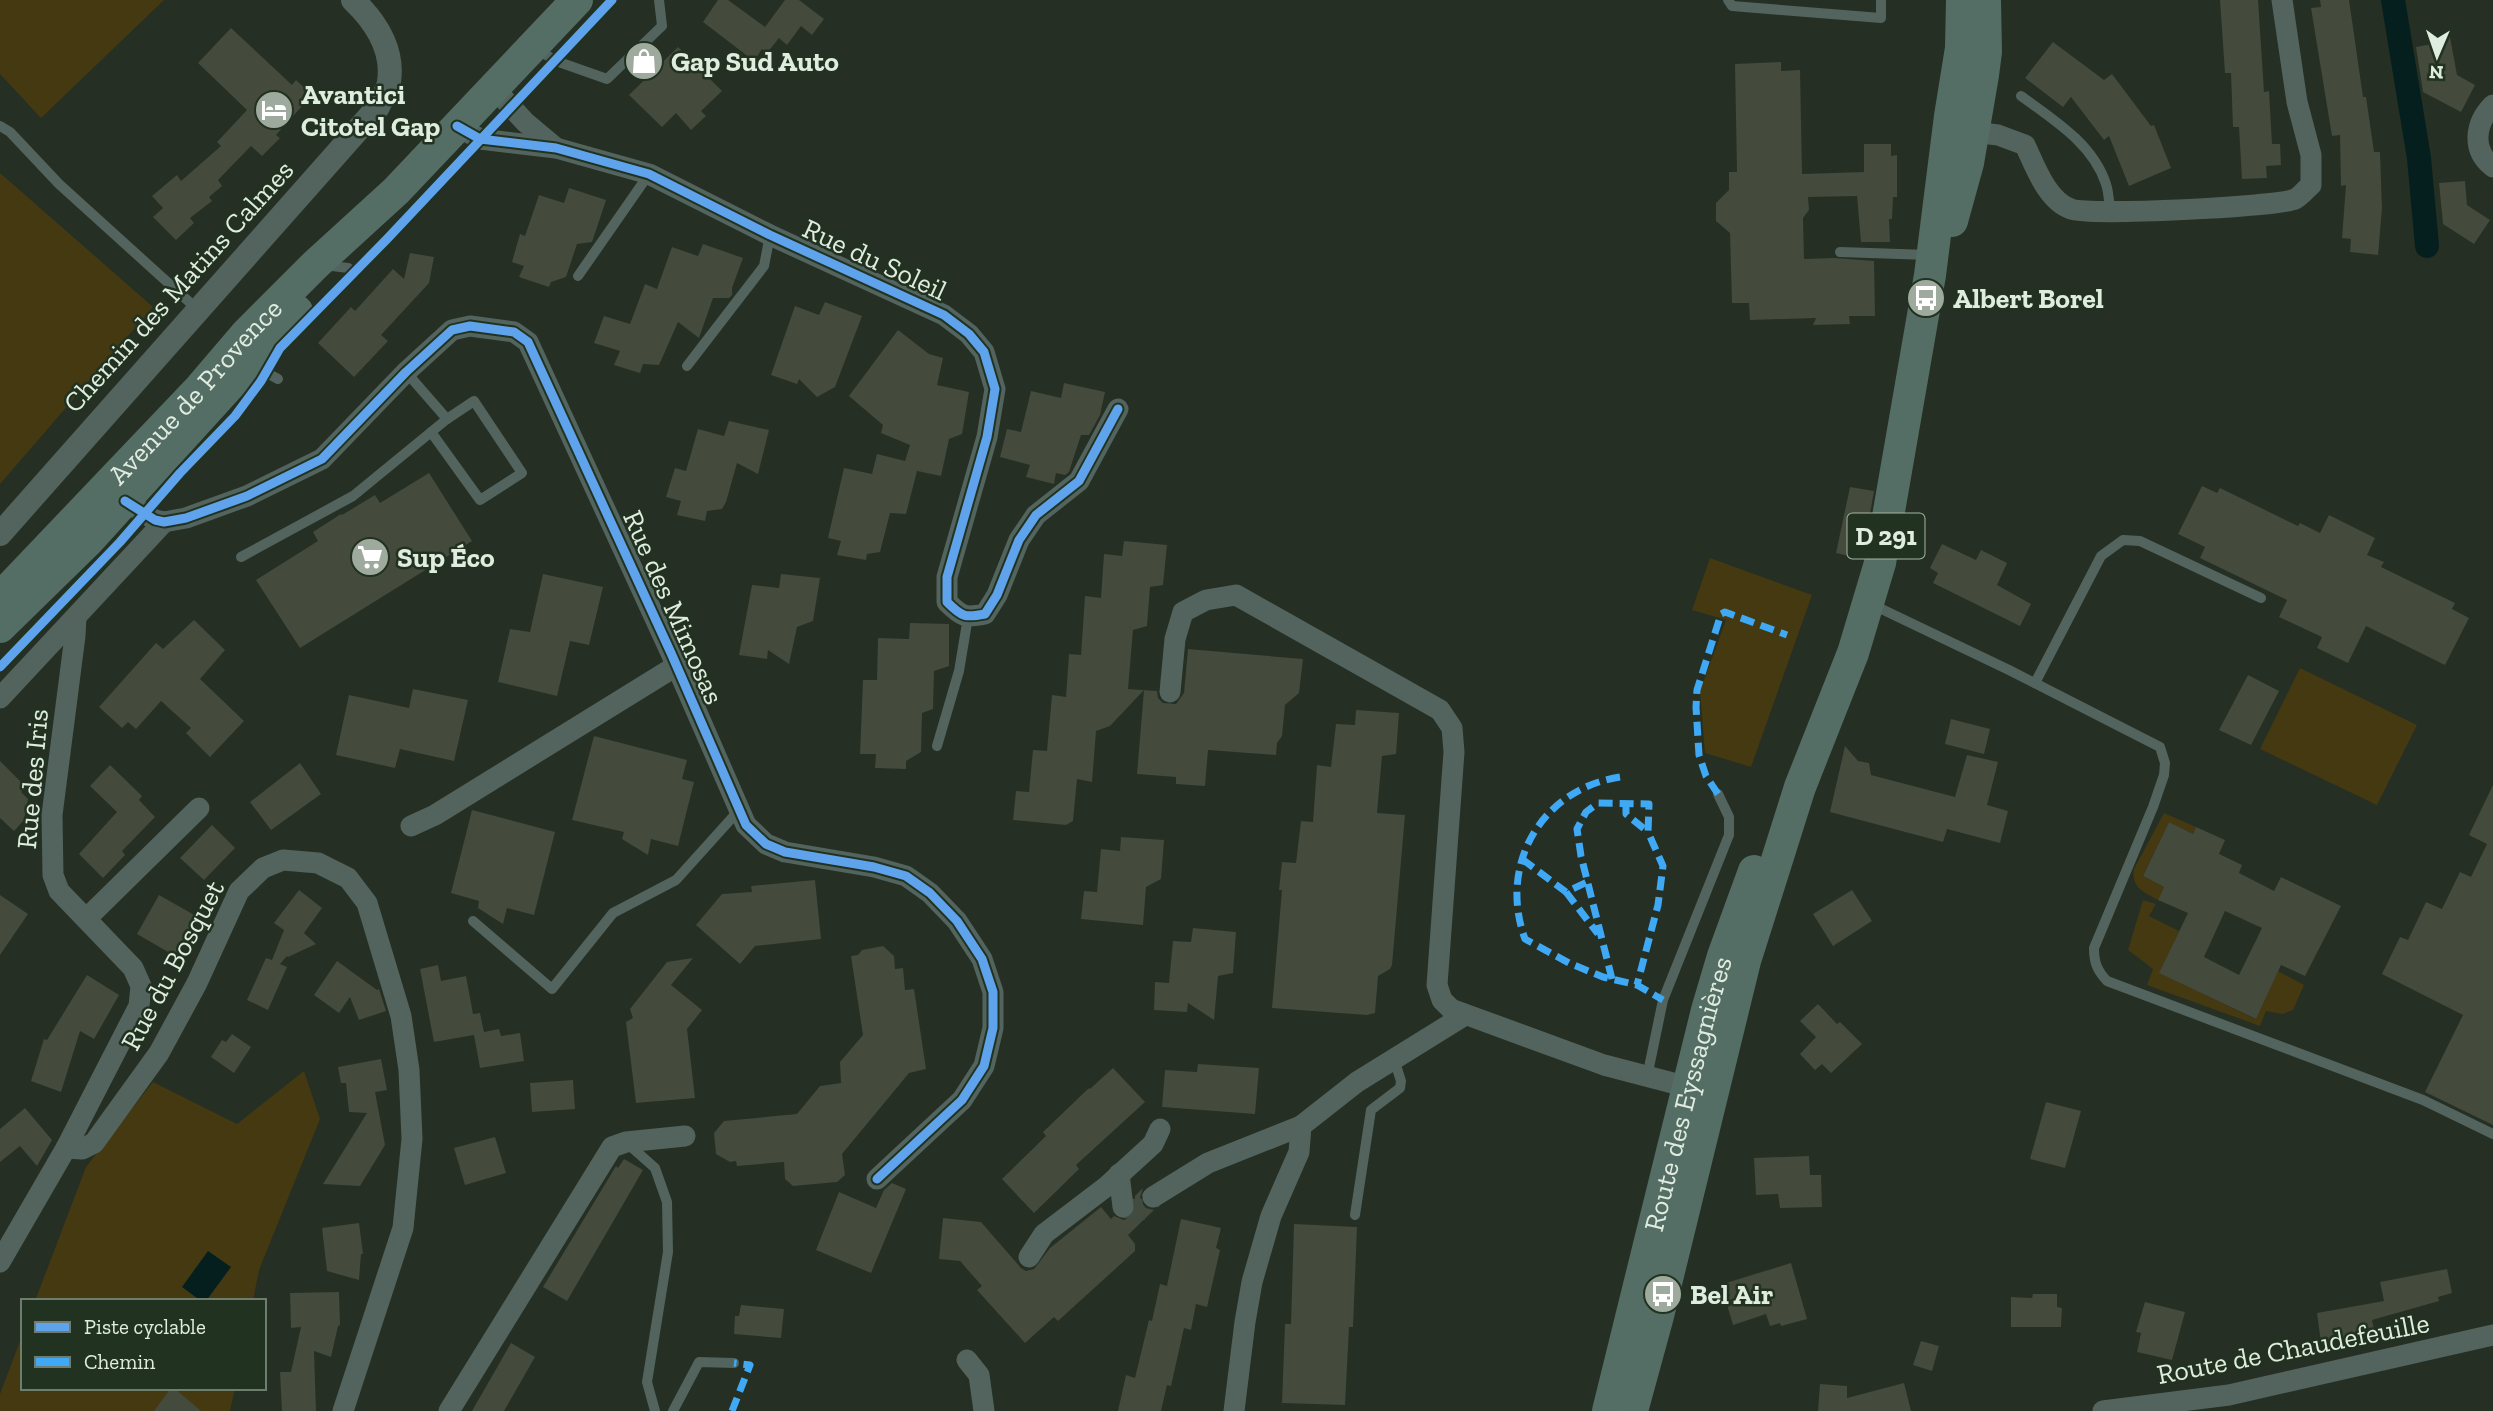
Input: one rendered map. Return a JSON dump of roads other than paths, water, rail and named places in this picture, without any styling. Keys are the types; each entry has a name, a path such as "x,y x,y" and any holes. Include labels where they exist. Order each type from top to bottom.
{"main road":[{"name":"Avenue de Provence","path":"0,628 125,501 259,357 336,267 396,191 577,0"},
{"name":"Route des Eyssagnières","path":"1615,1410 1668,1273 1702,1081 1707,1010 1741,902 1761,854 1800,787 1849,664 1870,603 1889,526 1931,265 1961,48 1962,0"},
{"name":"Route des Eyssagnières","path":"1931,265 1956,210 1973,132 1986,51 1985,0"},
{"name":"Avenue de Provence","path":"0,598 200,388 259,357"},
{"name":"Route des Eyssagnières","path":"1615,1410 1702,1081"}],"street":[{"path":"1973,132 1998,135 2025,145 2046,185 2061,204 2071,210 2110,211 2276,204 2296,199 2311,185 2311,155 2297,102 2282,0"},
{"name":"Chemin des Matins Calmes","path":"0,534 378,107 389,84 388,54 381,34 361,3"},
{"name":"Rue du Soleil","path":"494,88 524,122 556,148"},
{"path":"2493,105 2484,114 2477,138 2480,151 2487,163 2493,167"},
{"name":"Rue du Soleil","path":"457,126 480,139 556,148 649,174 944,316 969,334 984,352 995,389 987,437 947,577 947,602 958,613 968,617"},
{"name":"Rue des Mimosas","path":"164,522 186,518 247,496 322,459 406,372 452,330 470,326 513,332 528,342 746,825 766,844 785,852 874,867 906,876 930,893 957,921 982,959 993,992 993,1028 984,1066 962,1100 877,1179"},
{"path":"125,501 122,491 124,483 191,412 200,388"},
{"path":"968,617 985,614 997,595 1019,540 1036,515 1079,481 1118,409"},
{"path":"26,570 47,560 69,543 108,503 125,501 155,520 164,522"},
{"path":"0,698 164,522"},
{"path":"1170,692 1175,639 1184,612 1206,600 1236,595 1440,710 1452,729 1454,752 1437,985 1442,1000 1451,1009 1604,1065 1647,1077 1702,1081"},
{"name":"Rue des Iris","path":"66,1148 139,1006 141,986 133,968 59,891 53,875 52,815 76,617"},
{"path":"411,826 435,815 676,666"},
{"path":"86,919 199,808"},
{"name":"Rue du Bosquet","path":"66,1148 82,1149 94,1143 159,1053 197,983 239,891 263,869 282,860 318,863 348,878 367,903 401,1016 409,1070 412,1139 403,1228 343,1411"},
{"path":"1153,1197 1208,1163 1301,1126 1357,1082 1465,1014"},
{"path":"1234,1411 1252,1282 1271,1216 1299,1152 1301,1126"},
{"path":"1030,1257 1044,1234 1153,1144 1160,1129"},
{"path":"449,1411 612,1147 626,1142 685,1136"},
{"path":"0,1262 66,1148"},
{"path":"1119,1174 1123,1207"},
{"name":"Route de Chaudefeuille","path":"2103,1411 2229,1395 2493,1335"},
{"path":"967,1360 979,1375 984,1411"}],"lane":[{"path":"533,47 547,57 607,79 662,26 659,0"},
{"path":"1728,0 1732,6 1881,18 1881,0"},
{"path":"2021,96 2059,123 2088,150 2107,185 2110,211"},
{"path":"0,126 10,132 58,184 197,309"},
{"path":"578,276 649,174"},
{"path":"687,366 764,266 771,235"},
{"path":"1840,252 1931,265"},
{"path":"406,372 447,419"},
{"path":"241,556 353,496 431,432 447,419 474,401 522,473 480,500 431,432"},
{"path":"2035,683 2101,556 2123,540 2140,541 2261,598"},
{"path":"1870,603 2160,747 2165,762 2164,775 2094,948 2094,961 2098,972 2107,981 2423,1100 2493,1134"},
{"path":"937,746 959,671 968,617"},
{"path":"1647,1077 1663,1000 1729,835 1729,817 1718,794"},
{"path":"473,921 552,989 613,913 676,880 740,809"},
{"path":"1355,1215 1371,1110 1400,1088 1401,1080 1394,1059"},
{"path":"626,1142 655,1168 667,1202 668,1252 647,1382 655,1411"},
{"path":"673,1411 699,1362 734,1363"}],"water":[{"path":"208,1251 231,1267 207,1299 198,1299 182,1287"}],"waterway":[{"path":"2393,0 2419,158 2427,246"}],"tunnel":[{"path":"1123,1207 1144,1209 1153,1197"}],"place":[{"name":"Gap Sud Auto","path":"644,61"},
{"name":"Avantici Citotel Gap","path":"274,110"},
{"name":"Albert Borel","path":"1926,298"},
{"name":"Sup Éco","path":"370,557"},
{"name":"Bel Air","path":"1663,1294"}]}
